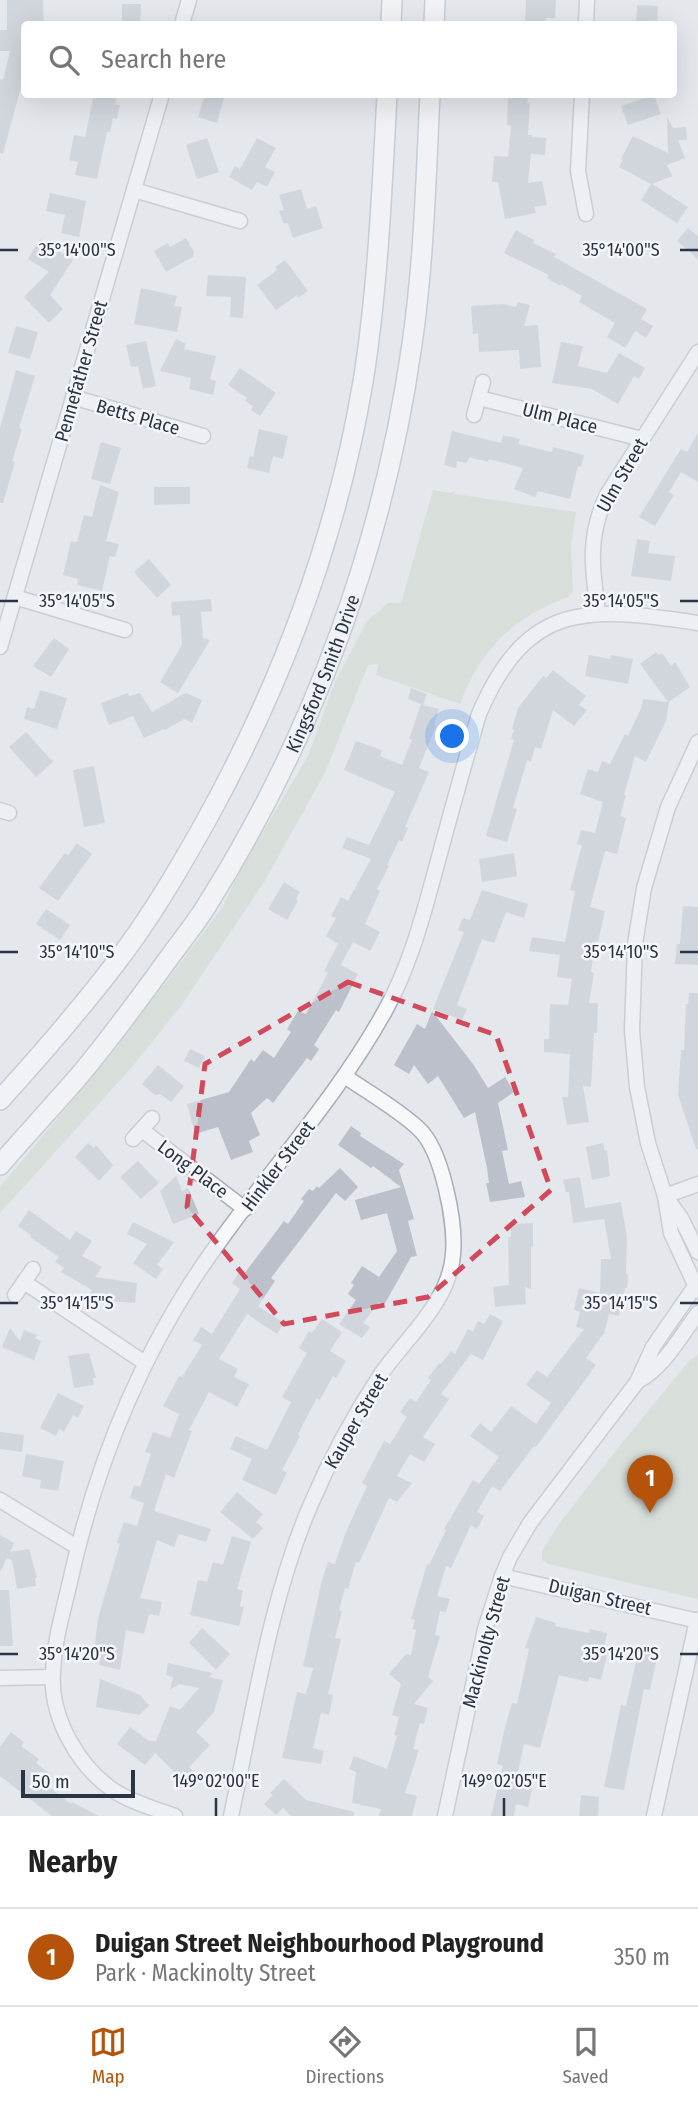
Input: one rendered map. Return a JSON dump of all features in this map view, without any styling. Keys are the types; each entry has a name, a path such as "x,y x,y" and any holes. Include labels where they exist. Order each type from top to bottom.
{"main road":[{"path":"391,21 392,0"},
{"path":"434,21 435,0"},
{"name":"Kingsford Smith Drive","path":"0,1100 53,1041 116,963 178,871 243,754 285,658 328,535 352,438 371,329 380,232 387,98"},
{"name":"Kingsford Smith Drive","path":"2,1161 79,1075 133,1007 206,906 274,787 320,687 361,573 393,452 412,344 421,263 430,98"}],"street":[{"path":"183,21 190,0"},
{"path":"586,21 587,0"},
{"name":"Pennefather Street","path":"0,647 161,98"},
{"path":"582,98 578,171 586,214"},
{"path":"134,190 240,221"},
{"name":"Ulm Street","path":"598,612 592,560 598,513 698,352"},
{"path":"474,415 483,382"},
{"name":"Betts Place","path":"73,397 203,436"},
{"name":"Ulm Place","path":"479,398 642,439"},
{"path":"15,597 125,630"},
{"name":"Hinkler Street","path":"175,1816 119,1794 98,1779 80,1758 66,1734 52,1677 55,1645 77,1546 107,1452 145,1363 190,1284 346,1077 387,1007 419,929 478,714 492,684 510,658 531,637 557,622 584,614 632,613 698,623"},
{"path":"697,1287 671,1233 665,1196 648,1143 632,1030 632,973 644,888 658,834 667,807 698,742"},
{"name":"Kauper Street","path":"231,1816 274,1622 303,1524 350,1423 382,1373 439,1297 449,1277 453,1255 452,1220 439,1165 431,1145 419,1129 346,1077"},
{"name":"Long Place","path":"152,1118 137,1134 245,1209"},
{"path":"665,1196 698,1184"},
{"path":"665,1196 681,1218 698,1252"},
{"path":"15,1295 33,1269"},
{"path":"24,1282 145,1363"},
{"name":"Mackinolty Street","path":"444,1816 485,1629 502,1576 530,1522 637,1382 653,1347 697,1287"},
{"name":"Mackinolty Street","path":"637,1382 659,1365 698,1313"},
{"path":"681,1336 698,1331"},
{"path":"0,1500 77,1546"},
{"name":"Duigan Street","path":"502,1576 697,1620"},
{"path":"654,1816 697,1620"},
{"path":"0,1678 52,1677"}],"highlighted area":[{"path":"348,982 496,1035 551,1190 428,1297 284,1324 187,1207 205,1064"}],"green space":[{"path":"433,490 450,493 454,491 455,494 576,512 571,545 573,592 568,597 531,614 501,637 478,667 460,704 376,675 379,664 368,665 325,773 264,882 181,1006 132,1067 0,1213 0,1187 111,1054 222,908 240,870 308,756 335,682 367,621 388,603 401,603"},
{"path":"698,1355 698,1599 548,1564 542,1560 542,1551 559,1524 690,1360"}],"building":[{"path":"7,0 43,0 44,21 21,21 21,87 3,154 0,153 0,79 3,80 10,51 0,51 0,30 7,30"},
{"path":"526,0 556,0 555,18 525,21"},
{"path":"122,4 141,4 140,21 122,21"},
{"path":"637,5 658,6 657,21 636,21"},
{"path":"93,98 116,98 115,104 120,105 117,119 113,118 110,132 107,132 97,179 75,175 78,162 69,160 74,135 85,137"},
{"path":"204,98 224,98 217,123 198,117"},
{"path":"508,98 528,98 527,103 530,103 528,135 546,138 545,155 531,154 528,183 542,181 547,205 534,207 536,213 505,219 498,182 492,182 494,156 508,157 511,126 507,125"},
{"path":"645,98 655,98 661,114 628,125 621,106"},
{"path":"667,117 673,128 686,127 687,140 678,140 685,158 667,165 672,176 652,184 688,207 677,223 641,200 651,184 619,167 633,136 668,153"},
{"path":"207,138 219,172 197,179 186,145"},
{"path":"257,138 276,148 265,167 275,172 267,187 257,182 252,190 229,177 235,166 240,169"},
{"path":"301,189 307,209 316,206 323,228 293,238 288,223 284,224 279,211 284,210 279,195"},
{"path":"50,193 86,201 79,237 61,233 65,215 46,211"},
{"path":"688,228 698,236 698,259 677,241"},
{"path":"516,230 534,240 533,243 556,254 554,257 647,309 641,319 653,326 646,338 635,331 625,348 607,337 615,323 579,302 582,296 547,278 549,275 504,253"},
{"path":"186,238 194,252 193,257 166,272 154,251 168,243 170,247"},
{"path":"40,239 73,260 50,295 63,309 49,323 24,297 49,272 28,259"},
{"path":"285,260 308,291 298,298 297,295 276,310 257,285 277,270 275,267"},
{"path":"208,275 246,277 243,318 230,317 231,297 206,296"},
{"path":"141,288 177,296 174,306 182,307 177,332 134,324"},
{"path":"518,302 530,305 524,326 538,325 541,367 520,369 519,350 479,352 478,333 473,334 471,306 503,304 516,307"},
{"path":"16,326 38,332 30,359 8,353"},
{"path":"176,339 186,344 184,349 216,356 210,379 216,381 213,395 189,389 191,378 160,371"},
{"path":"146,341 156,386 143,389 138,366 131,367 126,345"},
{"path":"561,342 583,346 578,366 607,373 619,353 645,368 639,379 634,376 618,404 592,389 552,383"},
{"path":"240,368 276,393 260,416 251,410 253,406 245,401 247,398 228,385"},
{"path":"16,370 35,376 19,428 22,429 12,461 15,462 3,503 0,503 0,428"},
{"path":"259,429 288,436 283,459 273,456 269,473 247,468 250,456 253,457"},
{"path":"452,431 501,443 503,435 520,439 518,444 552,452 553,447 584,455 581,467 578,466 570,499 538,491 535,497 514,489 523,468 469,457 467,463 457,461 456,468 444,465"},
{"path":"698,433 698,482 681,472 669,492 674,495 655,526 639,517 681,449 687,452"},
{"path":"101,442 121,448 110,484 91,479"},
{"path":"100,485 119,492 106,541 119,544 115,557 110,556 102,591 77,585 78,579 63,575 71,541 77,542 84,515 92,517"},
{"path":"154,487 190,487 190,504 154,505"},
{"path":"637,539 650,541 648,553 675,556 671,581 631,576"},
{"path":"149,559 171,585 157,598 134,572"},
{"path":"211,599 212,611 201,612 203,638 210,640 178,693 160,682 182,645 180,615 172,616 171,602"},
{"path":"54,638 69,649 51,677 33,666"},
{"path":"656,652 659,655 662,653 671,666 675,662 690,687 669,702 666,721 646,762 635,756 620,816 626,818 617,854 605,851 590,907 605,911 598,942 595,941 591,972 594,973 589,1003 598,1003 591,1087 583,1086 589,1122 567,1125 562,1097 568,1097 570,1054 544,1052 544,1039 549,1039 550,1004 568,1005 572,979 557,977 560,955 529,951 532,937 565,942 575,891 570,890 582,845 577,844 581,830 595,833 603,802 580,794 588,769 598,772 602,761 610,764 625,734 628,736 643,699 668,702 640,664"},
{"path":"589,655 633,659 628,684 585,676"},
{"path":"553,670 586,696 579,705 587,710 574,726 553,710 541,749 535,747 531,762 527,760 513,808 517,809 507,842 486,836 514,740 511,739 512,729 518,708 543,676 546,678"},
{"path":"411,688 427,694 423,705 439,709 434,725 436,726 419,768 429,772 405,827 408,828 402,842 399,840 387,865 389,866 377,889 380,891 365,924 380,932 370,951 353,942 341,965 358,974 339,1012 336,1010 314,1045 319,1049 311,1061 307,1058 273,1103 267,1098 251,1113 260,1135 249,1141 253,1152 231,1160 218,1127 195,1134 187,1104 229,1092 251,1059 254,1062 263,1050 274,1058 291,1032 287,1029 298,1011 306,1014 328,973 324,971 338,944 326,936 336,918 331,916 341,897 348,901 371,859 342,848 347,837 369,845 395,792 344,770 356,741 382,750 380,756 402,765 412,740 409,739 421,704 408,699"},
{"path":"40,690 67,698 57,729 24,719 27,707 34,709"},
{"path":"128,693 129,696 140,693 152,712 186,693 202,700 192,723 184,719 144,738 133,716 109,725 101,703"},
{"path":"26,732 53,762 36,777 9,747"},
{"path":"94,766 105,823 84,827 73,770"},
{"path":"77,843 92,854 58,901 39,888 65,853 68,855"},
{"path":"514,853 517,876 482,882 479,859"},
{"path":"284,882 300,892 287,920 268,909"},
{"path":"482,890 528,904 524,918 506,912 494,943 482,939 457,1005 467,1009 462,1020 433,1009 464,932 458,930 463,918 470,920"},
{"path":"683,906 698,907 698,965 675,964 677,944 680,944"},
{"path":"46,909 70,925 60,940 36,924"},
{"path":"689,993 698,993 698,1149 678,1095"},
{"path":"432,1011 488,1088 505,1077 514,1092 498,1103 508,1150 502,1151 509,1184 521,1181 525,1197 490,1202 486,1183 489,1183 487,1168 475,1112 464,1118 438,1076 428,1084 414,1065 409,1074 394,1065 417,1024 425,1029"},
{"path":"190,1049 205,1056 199,1068 184,1061"},
{"path":"158,1065 184,1086 171,1102 160,1094 155,1095 142,1084"},
{"path":"351,1126 361,1133 360,1136 404,1164 399,1170 414,1219 408,1221 417,1256 411,1257 384,1305 379,1302 363,1323 370,1327 362,1338 339,1324 356,1300 348,1294 354,1285 351,1283 362,1266 379,1277 397,1251 387,1213 361,1220 355,1200 401,1187 338,1145"},
{"path":"88,1143 94,1148 96,1145 113,1165 99,1181 75,1157"},
{"path":"603,1143 605,1151 607,1150 610,1176 592,1180 586,1147"},
{"path":"138,1161 159,1183 141,1199 120,1177"},
{"path":"340,1168 358,1187 345,1201 336,1193 271,1278 275,1281 258,1306 284,1323 277,1334 247,1314 219,1359 238,1369 234,1377 249,1384 237,1407 209,1392 189,1430 192,1431 174,1478 166,1474 154,1511 211,1529 206,1542 179,1534 174,1547 157,1540 140,1598 162,1602 159,1616 149,1614 144,1634 126,1630 120,1670 99,1665 101,1653 94,1652 98,1618 120,1544 117,1543 124,1522 137,1526 144,1503 130,1498 134,1485 140,1487 151,1454 145,1452 153,1432 170,1438 179,1414 163,1406 179,1376 182,1377 202,1345 193,1340 201,1327 212,1334 240,1289 232,1283 240,1271 244,1274 284,1221 288,1224 309,1189 313,1191 317,1186 319,1188"},
{"path":"176,1176 182,1191 188,1188 199,1214 173,1224 160,1191"},
{"path":"580,1177 585,1208 621,1202 627,1237 628,1274 619,1316 609,1314 604,1333 586,1358 596,1365 500,1491 492,1486 477,1512 484,1516 477,1529 471,1525 451,1568 446,1566 437,1596 450,1599 446,1612 440,1611 435,1635 440,1636 428,1677 433,1681 414,1704 428,1708 424,1724 420,1723 413,1749 419,1750 405,1793 417,1796 412,1816 379,1816 381,1809 352,1803 356,1772 349,1769 354,1756 387,1769 397,1736 394,1735 399,1717 392,1715 401,1684 389,1674 406,1654 411,1655 416,1630 412,1629 415,1620 411,1619 427,1564 429,1565 446,1530 444,1529 473,1480 479,1484 499,1457 470,1436 480,1423 491,1432 511,1406 536,1424 551,1403 526,1385 537,1370 547,1377 584,1329 576,1327 580,1312 574,1310 579,1288 600,1293 601,1259 611,1259 604,1219 573,1223 569,1192 566,1192 563,1180"},
{"path":"29,1210 70,1240 76,1231 92,1241 82,1256 102,1267 95,1277 137,1283 135,1303 97,1300 90,1294 92,1290 61,1272 64,1268 55,1262 59,1257 18,1226"},
{"path":"133,1222 174,1242 157,1265 163,1269 156,1279 133,1263 147,1244 127,1234"},
{"path":"533,1223 531,1289 525,1287 526,1304 495,1307 493,1287 509,1285 508,1237 511,1237 511,1224"},
{"path":"490,1314 503,1321 483,1360 471,1354 441,1394 449,1399 423,1437 435,1444 424,1462 410,1454 397,1476 412,1483 397,1502 389,1498 359,1563 356,1562 348,1589 345,1588 335,1638 341,1639 328,1694 333,1695 329,1715 321,1713 313,1748 324,1751 321,1764 282,1758 297,1692 306,1694 313,1668 303,1666 322,1580 328,1562 335,1564 345,1534 367,1486 362,1483 384,1441 390,1444 407,1417 400,1412 410,1398 416,1402 439,1363 441,1364 451,1351 455,1354 468,1329 473,1332 478,1321 484,1324"},
{"path":"322,1319 342,1332 330,1351 346,1361 336,1378 333,1376 320,1400 317,1398 303,1424 298,1435 300,1436 282,1470 287,1472 276,1495 242,1480 252,1459 230,1449 236,1436 267,1450 291,1402 282,1397 307,1353 299,1348 309,1331 312,1333"},
{"path":"10,1328 20,1341 24,1330 37,1335 35,1338 41,1341 34,1359 36,1361 2,1347"},
{"path":"89,1353 96,1378 93,1378 94,1385 74,1388 68,1356"},
{"path":"58,1393 84,1406 78,1418 73,1415 64,1432 59,1429 56,1436 40,1428"},
{"path":"0,1432 24,1435 22,1452 0,1449"},
{"path":"26,1454 64,1461 58,1491 40,1488 41,1480 22,1476"},
{"path":"237,1492 263,1514 256,1522 263,1528 253,1539 220,1512"},
{"path":"0,1535 14,1543 10,1552 29,1549 37,1578 36,1586 17,1589 12,1560 7,1558 0,1572"},
{"path":"232,1536 251,1542 237,1589 243,1590 240,1606 244,1607 239,1626 190,1615 198,1580 207,1582 213,1562 223,1565"},
{"path":"0,1590 9,1590 13,1646 0,1646"},
{"path":"536,1617 556,1623 555,1626 589,1633 590,1629 607,1633 603,1654 607,1655 601,1680 589,1677 588,1682 559,1675 540,1748 524,1744 516,1781 533,1785 528,1807 516,1804 514,1816 491,1816 503,1766 497,1764 505,1727 512,1703 517,1704 529,1649 525,1648"},
{"path":"202,1628 230,1654 216,1670 189,1643"},
{"path":"640,1644 659,1649 650,1690 644,1689 624,1790 604,1787 621,1705 626,1706"},
{"path":"168,1663 213,1673 209,1677 223,1680 214,1712 196,1732 210,1745 189,1767 198,1775 188,1785 155,1753 145,1765 117,1744 130,1727 149,1741 156,1741 170,1706 180,1710 199,1688 179,1684 170,1690 173,1677 166,1675"},
{"path":"100,1679 140,1695 149,1706 139,1715 96,1707"},
{"path":"11,1732 24,1742 21,1746 39,1759 36,1763 53,1776 46,1785 71,1804 72,1802 99,1816 52,1816 0,1776 0,1747"},
{"path":"284,1779 306,1800 354,1812 354,1816 291,1816 283,1808 276,1815 264,1804 273,1795 270,1793"},
{"path":"581,1795 599,1797 598,1816 579,1816"}],"place":[{"name":"Duigan Street Neighbourhood Playground","path":"650,1513"}]}
